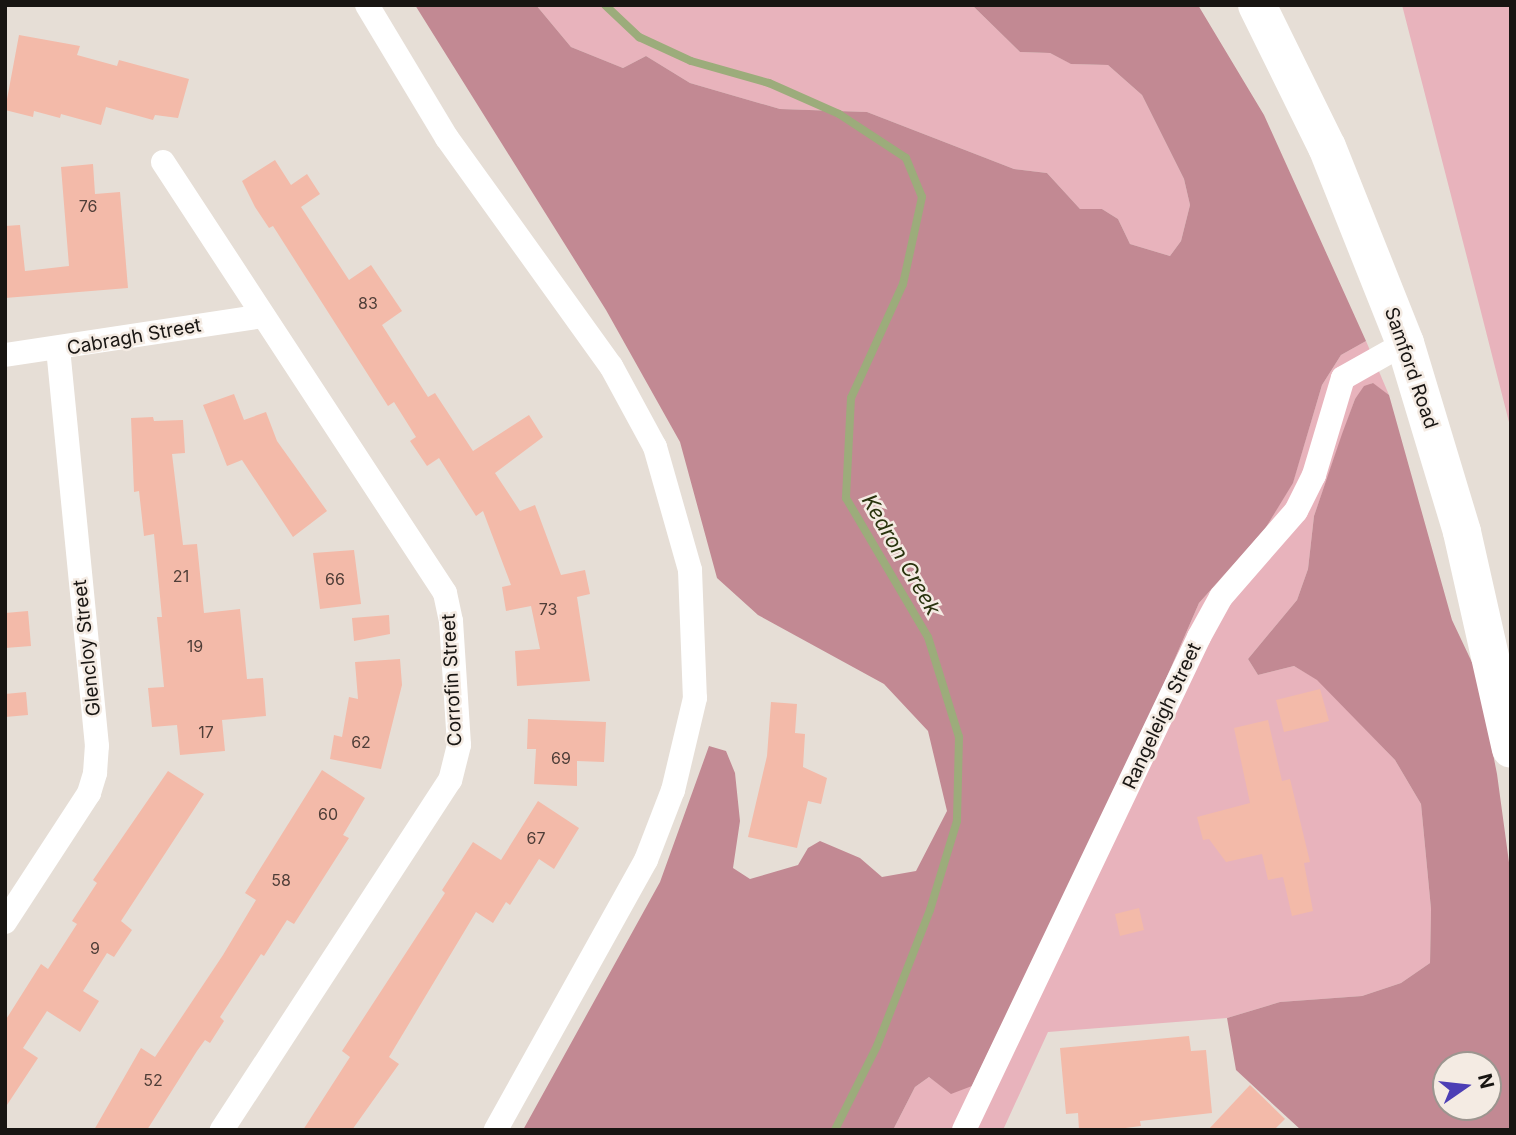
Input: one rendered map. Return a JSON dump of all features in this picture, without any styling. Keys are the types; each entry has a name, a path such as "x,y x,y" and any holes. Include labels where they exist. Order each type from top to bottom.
{"main road":[{"name":"Samford Road","path":"1257,5 1327,147 1405,343 1462,532 1511,749"}],"street":[{"path":"367,5 447,138 611,366 656,447 690,570 695,698 673,790 646,860 496,1130"},
{"name":"Corrofin Street","path":"163,162 445,593 459,745 445,789 222,1130"},
{"name":"Cabragh Street","path":"5,355 58,350 262,316"},
{"name":"Rangeleigh Street","path":"964,1130 1199,637 1221,597 1296,511 1314,475 1343,378 1405,343"},
{"name":"Glencloy Street","path":"5,922 89,793 95,773 97,746 58,350"}],"shaded area":[{"path":"415,5 536,5 571,47 623,68 646,56 690,83 780,109 867,112 1014,169 1047,173 1080,209 1102,209 1118,219 1130,244 1170,256 1181,241 1190,205 1184,179 1142,95 1108,65 1071,64 1050,53 1020,52 972,5 1198,5 1264,115 1366,341 1341,355 1322,385 1293,483 1265,529 1199,603 1146,725 972,1086 951,1094 929,1077 915,1087 893,1130 523,1130 660,882 709,746 726,751 735,773 740,821 733,868 750,879 798,865 808,848 820,841 860,858 882,877 916,871 947,811 928,731 884,684 758,615 717,578 680,442 606,310"},
{"path":"536,5 972,5 1020,52 1050,53 1072,64 1108,65 1142,95 1184,179 1190,205 1181,241 1170,256 1130,244 1118,219 1102,209 1080,209 1047,173 1014,169 867,112 780,109 690,83 646,56 623,68 571,47"},
{"path":"1402,5 1511,5 1511,430 1480,308"},
{"path":"1366,341 1389,395 1372,383 1355,399 1314,516 1308,569 1297,600 1248,659 1258,675 1294,666 1318,680 1395,760 1421,804 1431,909 1430,963 1401,983 1362,996 1280,1002 1227,1018 1048,1032 1003,1130 893,1130 915,1087 929,1077 951,1093 1146,725 1199,603 1265,529 1293,482 1322,385 1341,355"},
{"path":"1373,383 1389,395 1452,620 1477,673 1497,774 1511,877 1511,1130 1301,1130 1236,1070 1227,1018 1280,1002 1362,996 1401,983 1430,963 1431,909 1421,804 1395,760 1317,680 1294,666 1258,675 1248,659 1297,600 1308,569 1314,516 1355,399 1364,386"}],"building":[{"path":"19,35 80,46 77,55 117,66 119,60 189,79 178,118 155,115 153,120 106,107 101,125 61,114 60,118 34,111 33,117 5,110"},
{"path":"275,160 291,185 307,174 320,194 301,207 349,280 371,265 402,311 382,325 428,397 435,393 473,451 529,415 543,437 495,473 520,511 535,505 561,575 585,570 590,594 577,597 590,681 517,686 515,651 540,649 531,606 506,611 502,587 511,585 483,511 476,516 439,458 427,466 410,441 416,437 394,402 388,406 273,226 269,228 255,207 242,181"},
{"path":"93,164 95,194 120,192 128,288 5,298 5,226 20,225 25,271 69,266 61,167"},
{"path":"234,394 244,420 266,412 277,441 327,511 293,537 242,460 227,466 203,405"},
{"path":"153,417 154,421 183,420 185,453 172,454 183,545 197,544 204,613 240,609 247,679 263,678 266,716 222,720 225,751 180,755 177,725 152,727 148,688 164,687 157,617 162,617 154,534 144,536 139,491 134,492 131,418"},
{"path":"354,550 361,604 320,609 313,553"},
{"path":"28,611 31,646 5,648 5,613"},
{"path":"389,615 390,634 354,641 352,618"},
{"path":"400,659 402,685 381,769 330,759 334,735 342,737 349,697 358,699 355,662"},
{"path":"1320,689 1329,721 1284,732 1276,700"},
{"path":"26,692 28,715 5,717 5,694"},
{"path":"771,702 797,704 795,733 805,734 803,767 827,778 821,804 808,801 797,848 748,837 767,756"},
{"path":"528,719 606,722 604,762 577,761 577,786 534,784 536,749 527,749"},
{"path":"1268,720 1282,781 1290,779 1310,862 1304,863 1313,911 1292,916 1283,877 1268,880 1262,854 1226,862 1209,839 1203,840 1197,817 1250,803 1234,728"},
{"path":"322,770 365,798 343,835 349,838 294,924 287,920 264,956 261,954 220,1017 224,1021 210,1043 205,1040 197,1051 147,1130 94,1130 141,1048 155,1057 223,955 256,900 245,893"},
{"path":"168,771 204,794 121,921 132,930 114,957 107,953 83,991 99,1001 80,1032 47,1011 23,1048 38,1058 5,1108 5,1021 41,964 48,969 77,924 72,921 97,883 93,880"},
{"path":"538,801 579,828 554,869 539,859 510,905 506,902 493,923 476,912 389,1057 399,1064 352,1130 303,1130 350,1057 342,1051 445,893 442,890 473,842 501,860"},
{"path":"1139,908 1144,930 1120,936 1115,914"},
{"path":"1189,1036 1191,1051 1206,1050 1212,1113 1140,1121 1141,1126 1110,1130 1079,1130 1078,1113 1066,1114 1060,1048"},
{"path":"1250,1085 1285,1119 1274,1130 1208,1130"}],"waterway":[{"name":"Kedron Creek","path":"605,5 639,37 691,61 769,83 839,114 906,158 922,197 903,284 851,398 846,498 928,637 959,737 957,821 930,910 877,1046 835,1130"}]}
